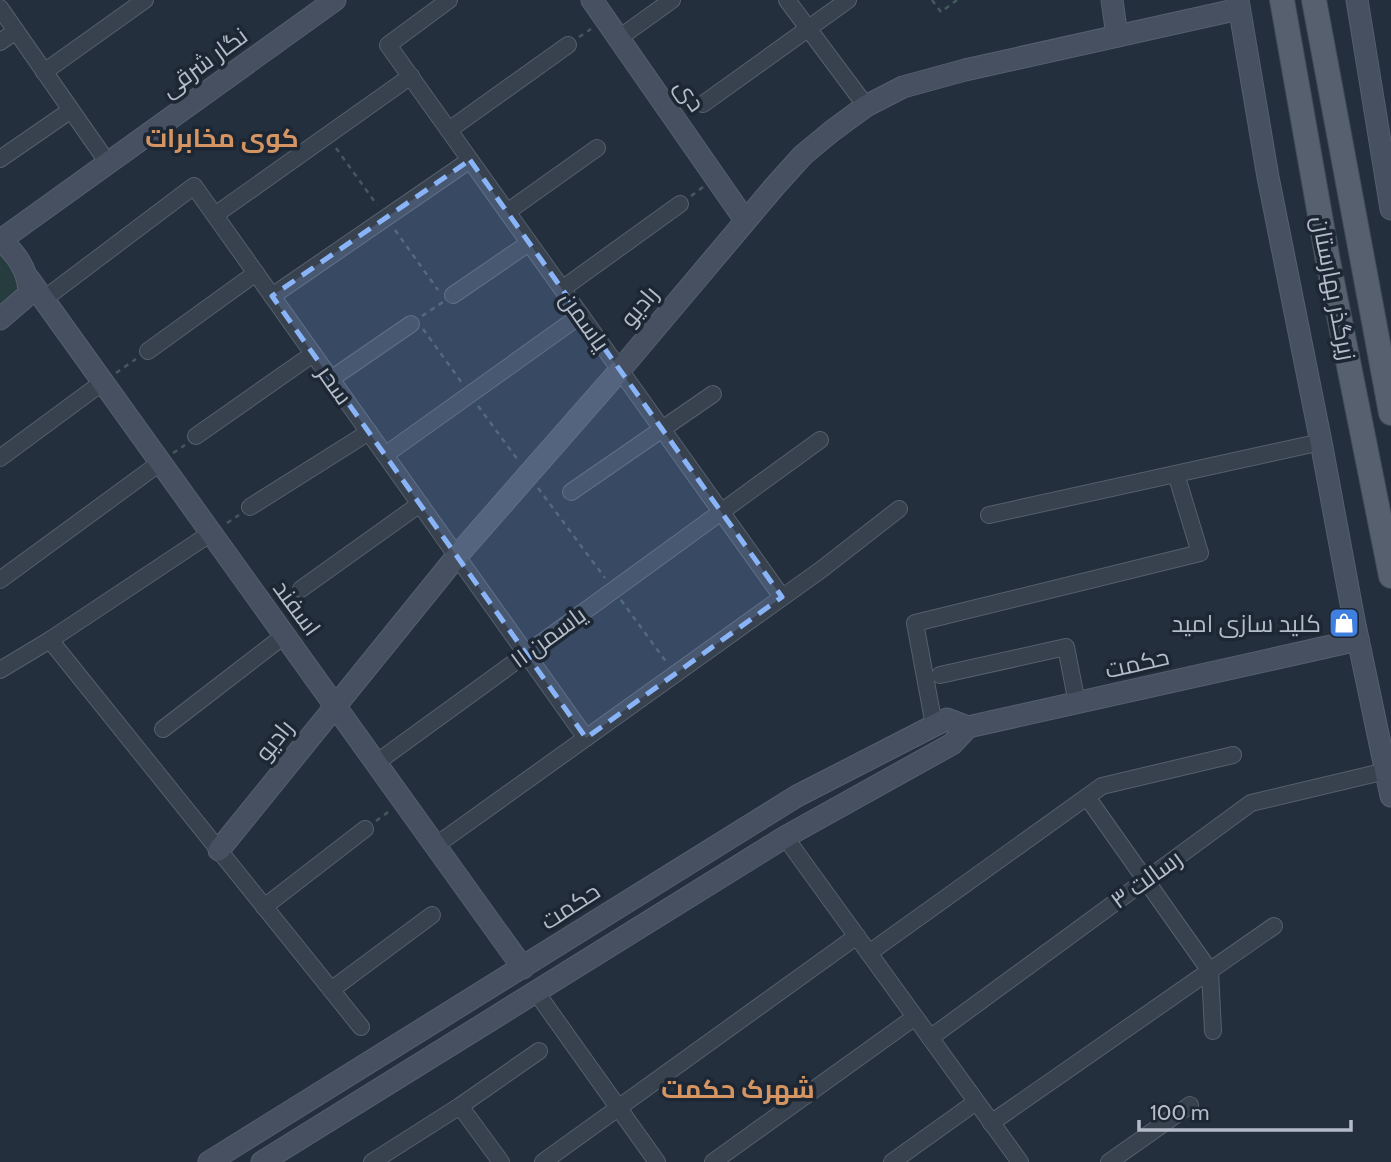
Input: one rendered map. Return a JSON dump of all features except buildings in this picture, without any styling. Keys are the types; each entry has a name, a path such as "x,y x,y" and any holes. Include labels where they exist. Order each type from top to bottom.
{"main road":[{"name":"زیرگذر بهارستان","path":"1282,0 1328,261 1391,576"},
{"name":"زیرگذر بهارستان","path":"1314,0 1391,414"}],"street":[{"path":"44,72 145,0"},
{"name":"نگار شرقی","path":"1,240 335,0"},
{"name":"یاسمن","path":"449,0 388,45 782,597"},
{"name":"دی","path":"592,0 745,220"},
{"path":"619,38 671,0"},
{"path":"787,0 866,106"},
{"path":"703,104 848,0"},
{"path":"1112,0 1117,36"},
{"path":"1356,0 1391,209"},
{"path":"1238,5 1268,177 1391,796"},
{"name":"رادیو","path":"219,850 457,556 803,155 866,106 903,88 1238,5"},
{"path":"0,8 108,163"},
{"path":"0,42 16,31"},
{"path":"449,130 568,45"},
{"path":"215,215 411,76"},
{"path":"0,159 71,110"},
{"path":"507,212 597,148"},
{"path":"272,296 470,160"},
{"name":"سحر","path":"44,299 194,186 586,738"},
{"path":"562,289 680,204"},
{"name":"اسفند","path":"1,240 23,265 29,279 523,968"},
{"path":"453,295 529,243"},
{"path":"148,351 256,273"},
{"path":"0,319 29,294 29,279"},
{"path":"385,455 581,315"},
{"path":"331,379 411,324"},
{"path":"196,436 313,354"},
{"path":"0,458 103,382"},
{"path":"571,492 713,394"},
{"path":"250,507 369,432"},
{"name":"یاسمن ۱۱","path":"376,763 820,440"},
{"path":"989,515 1321,442"},
{"path":"0,580 160,462"},
{"path":"934,725 915,623 1200,553 1176,474"},
{"path":"301,589 420,504"},
{"path":"435,846 782,597 899,509"},
{"path":"0,670 211,533"},
{"path":"163,729 285,635"},
{"path":"50,640 361,1027"},
{"name":"حکمت","path":"209,1162 797,796 947,719 968,727 1358,640"},
{"path":"940,675 1066,647 1077,703"},
{"name":"حکمت","path":"262,1162 785,837 952,744 968,727"},
{"path":"869,953 1102,786 1233,755"},
{"name":"رسالت ۳","path":"930,1038 1251,803 1385,771"},
{"path":"1087,797 1210,971 1213,1031"},
{"path":"264,906 365,829"},
{"path":"785,837 1020,1162"},
{"path":"331,990 432,915"},
{"path":"991,1123 1274,926"},
{"path":"543,1162 857,936"},
{"path":"536,992 657,1162"},
{"path":"713,1162 915,1017"},
{"path":"372,1162 539,1051"},
{"path":"348,1076 358,1102"},
{"path":"892,1162 976,1102"},
{"path":"1109,1162 1190,1105"},
{"path":"460,1106 501,1162"}],"path":[{"path":"932,0 941,12 957,0"},
{"path":"568,45 605,19"},
{"path":"680,204 715,178"},
{"path":"453,295 417,320 675,674"},
{"path":"103,382 148,351"},
{"path":"160,462 196,436"},
{"path":"211,533 250,507"},
{"path":"365,829 403,801"}],"highlighted area":[{"path":"470,160 782,597 586,738 272,296"}],"green space":[{"path":"0,247 22,273 21,288 0,305"}],"place":[{"name":"کلید سازی امید","path":"1344,623"}],"district":[{"name":"کوی مخابرات","path":"222,138"},
{"name":"شهرک حکمت","path":"738,1089"}]}
